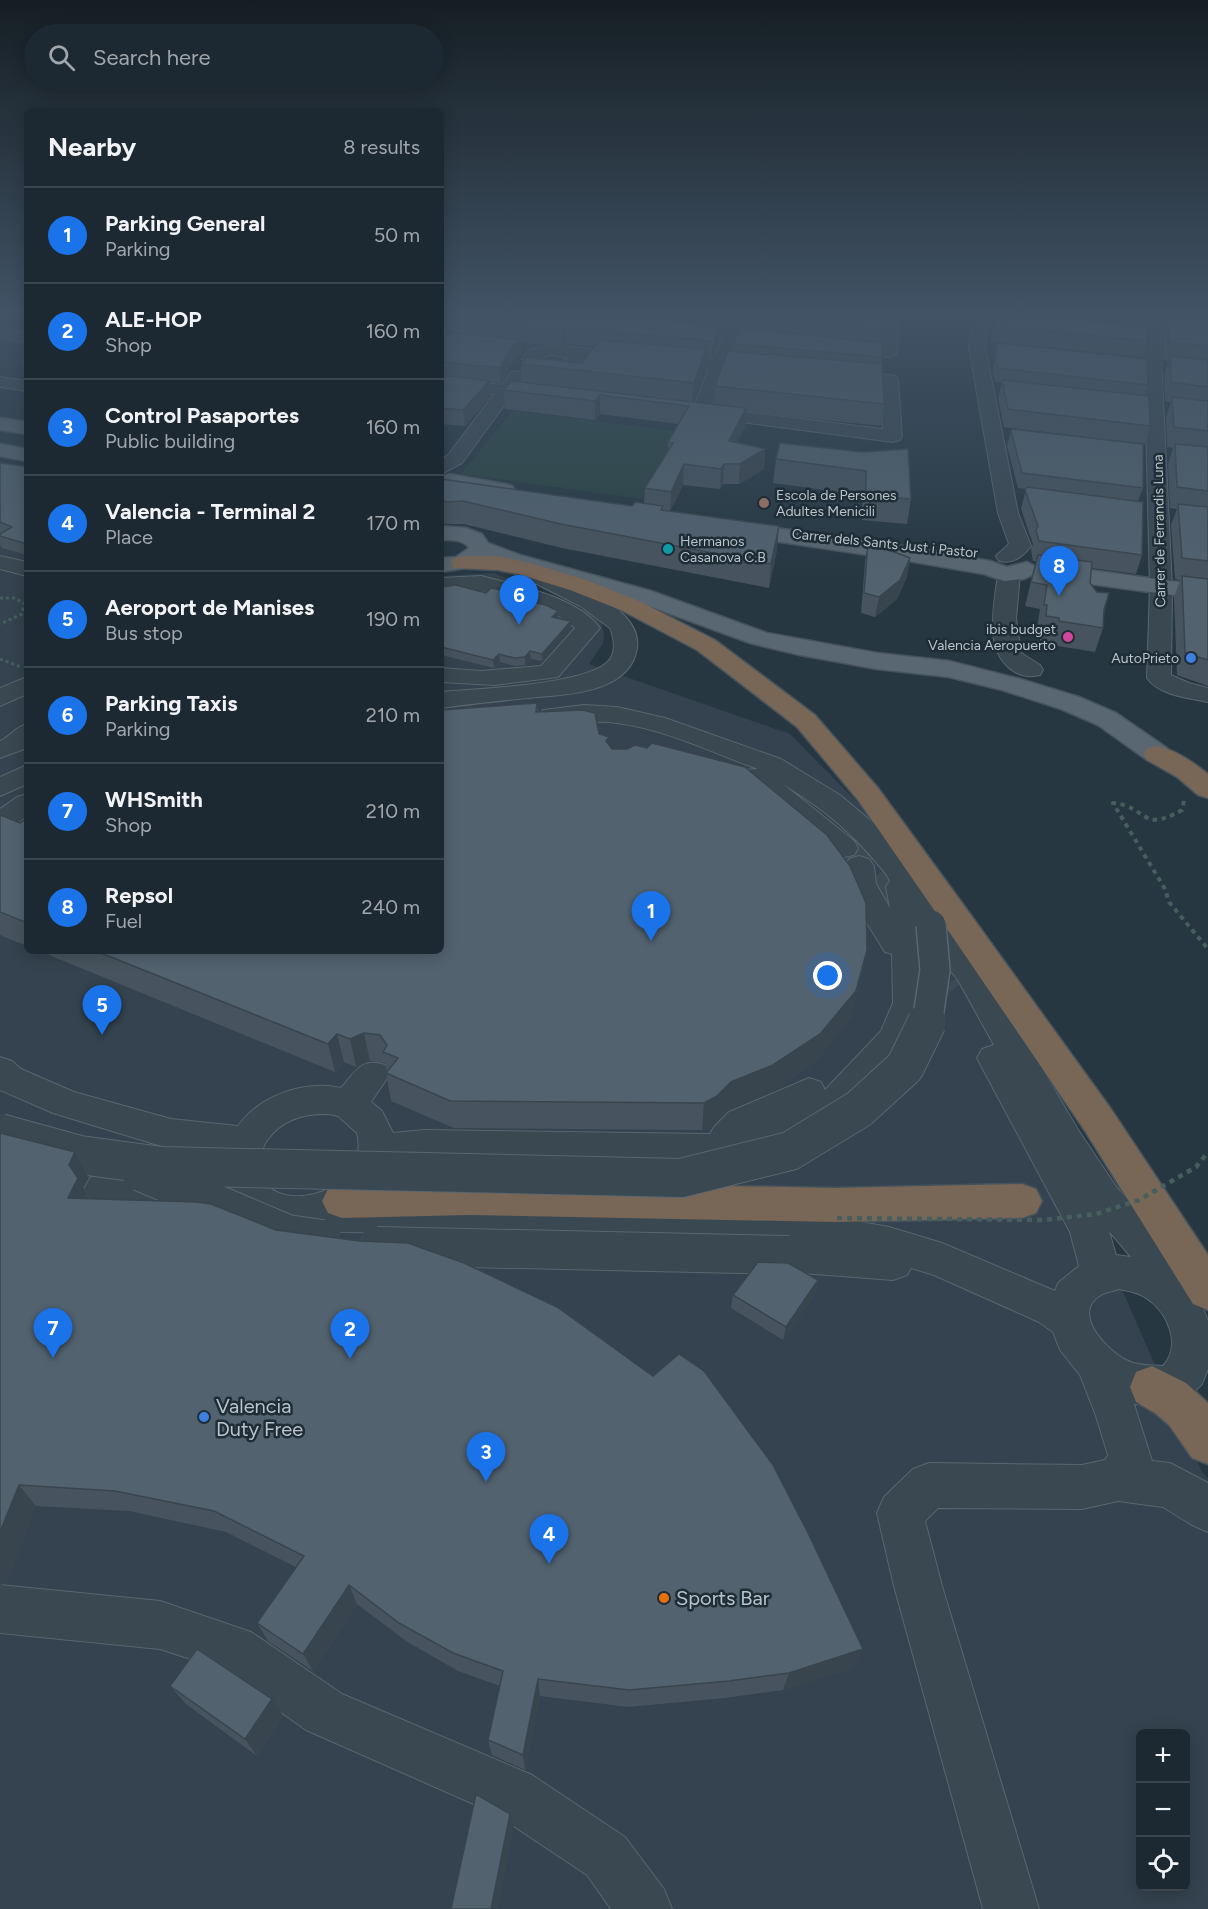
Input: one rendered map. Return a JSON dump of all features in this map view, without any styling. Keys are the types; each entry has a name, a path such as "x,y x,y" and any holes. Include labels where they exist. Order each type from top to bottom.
{"highway":[{"path":"452,564 498,563 523,568 578,585 675,627 706,645 806,721 868,794 1098,1120 1194,1296"},
{"path":"1157,754 1187,771 1196,795"},
{"path":"326,1207 470,1198 836,1211 1022,1202 924,1190 681,1178"},
{"path":"1134,1396 1170,1396 1188,1411 1208,1442"}],"main road":[{"path":"0,424 24,428"},
{"path":"0,450 24,454"},
{"path":"446,477 525,496"},
{"name":"Carrer dels Sants Just i Pastor","path":"717,524 909,554 1007,565 1100,589 1161,587 1208,593"},
{"path":"444,533 458,533 474,539 480,548 512,560 642,596 759,638 800,648 984,676 1070,703 1107,718 1157,754"},
{"path":"452,564 475,556 480,548"}],"street":[{"path":"446,477 472,436 498,402"},
{"path":"701,412 705,402"},
{"path":"679,410 893,436 891,402"},
{"path":"987,402 1008,513 1020,546 1007,565 1005,626 1007,646 1014,660 1031,670"},
{"name":"Carrer de Ferrandis Luna","path":"1156,402 1157,453 1169,516 1161,587 1159,678 1179,688 1208,695"},
{"path":"1133,405 1176,410"},
{"path":"451,434 472,436"},
{"path":"993,434 1017,437"},
{"path":"1133,451 1177,456"},
{"path":"0,466 24,470"},
{"path":"1005,495 1028,498"},
{"path":"1135,512 1169,516"},
{"path":"0,562 24,568"},
{"path":"444,700 574,686 596,680 613,670 624,654 626,641 620,625 604,610 523,568"},
{"path":"444,586 481,583 516,592 574,615 588,628 549,672 507,677 459,678 444,676"},
{"path":"444,666 467,670"},
{"path":"0,699 24,679"},
{"path":"0,699 24,704"},
{"path":"444,716 539,716 584,713 617,715 656,723 772,765 830,801 868,833 897,869 931,925 970,973 1064,1138 1104,1199 1159,1261 1172,1281 1194,1296"},
{"path":"0,750 17,742 24,735"},
{"path":"652,750 680,746 735,766 763,781 852,857 861,884 896,944"},
{"path":"24,778 9,806 24,819"},
{"path":"716,1149 742,1122 794,1101 829,1081 872,1034 889,999 896,944 885,883 897,869"},
{"path":"380,1149 424,1145 716,1149 773,1134 837,1100 895,1038 909,1003 907,915 897,869"},
{"path":"111,1176 222,1168 681,1178 790,1151 859,1109 905,1067 926,1027 935,970 931,925"},
{"path":"954,988 1089,1229 1098,1261 1099,1274"},
{"path":"0,1070 9,1078 65,1103 171,1134 245,1163"},
{"path":"348,1105 373,1074"},
{"path":"0,1097 60,1122 173,1152 245,1163"},
{"path":"326,1207 369,1178 380,1149 372,1123 348,1105 321,1100 292,1105 266,1118 245,1163 260,1202 283,1211 326,1207 459,1221 805,1229 890,1244 942,1260 1053,1309 1068,1320"},
{"path":"0,1133 111,1176 287,1234 369,1245 789,1255 891,1262 991,1281"},
{"path":"111,1176 245,1163"},
{"path":"1134,1396 1083,1352 1068,1320 1069,1305 1074,1291 1085,1280 1099,1274 1119,1272 1141,1276 1162,1286 1194,1296"},
{"path":"1134,1396 1170,1385 1185,1377 1195,1366 1200,1350 1199,1334 1192,1317 1194,1296"},
{"path":"1118,1479 1131,1459 1134,1396"},
{"path":"1011,1909 918,1586 900,1513 929,1485 1082,1487 1118,1479 1170,1485 1208,1509"},
{"path":"0,1609 160,1625 234,1649 324,1712 513,1794 606,1856 644,1909"}],"path":[{"path":"0,598 14,598 24,603"},
{"path":"0,624 22,614 24,607"},
{"path":"0,659 20,665 24,675"},
{"path":"1196,795 1182,810 1163,820 1153,820 1120,803 1113,804 1165,889 1169,902 1208,949"},
{"path":"836,1211 1044,1220 1096,1214 1138,1200 1196,1167 1208,1152"}],"shaded area":[{"path":"0,462 24,466 24,954 444,954 444,576 494,573 596,615 601,621 603,643 589,664 790,734 875,820 979,963 1201,1470 1208,1479 1208,1909 0,1909"}],"green space":[{"path":"512,411 683,432 642,499 461,474"}],"building":[{"path":"444,402 470,402 463,410 444,408"},
{"path":"657,402 695,402 746,408 729,441 765,449 740,464 724,464 721,469 684,464 671,492 645,488 673,443 668,442 689,406"},
{"path":"1007,402 1149,402 1150,426 1008,409"},
{"path":"1172,402 1208,402 1208,431 1174,427"},
{"path":"1012,429 1143,444 1143,488 1022,473"},
{"path":"780,443 863,452 908,449 911,499 866,496 866,471 776,459"},
{"path":"1175,444 1208,447 1208,491 1177,487"},
{"path":"0,463 24,465 24,543 0,536 12,527 0,522"},
{"path":"444,479 632,506 635,502 663,506 661,510 779,526 771,564 561,524 463,501 444,501"},
{"path":"1027,487 1143,502 1142,555 1039,541 1036,530 1038,526 1025,490"},
{"path":"1178,504 1208,507 1208,561 1182,558"},
{"path":"868,542 910,558 900,580 879,597 864,593"},
{"path":"1038,555 1092,562 1090,583 1097,592 1109,593 1104,610 1103,628 1059,621 1059,618 1046,616 1047,605 1044,605 1047,585 1031,582"},
{"path":"1182,576 1208,579 1208,660 1185,653"},
{"path":"456,585 486,593 491,588 510,592 526,597 523,600 546,605 558,611 552,617 571,621 542,654 530,651 525,657 514,658 499,654 493,660 444,648 444,587"},
{"path":"537,703 536,712 583,710 595,713 599,734 609,737 606,741 612,749 627,749 635,745 647,748 652,743 745,767 827,835 850,866 866,903 867,950 856,991 820,1034 773,1065 731,1082 717,1096 704,1103 450,1101 386,1073 398,1058 383,1052 387,1045 380,1035 364,1033 350,1039 337,1034 328,1044 103,954 444,954 444,710"},
{"path":"0,815 20,823 24,820 24,922 0,912"},
{"path":"0,1133 75,1152 69,1165 78,1178 68,1198 197,1202 211,1204 276,1230 360,1241 408,1243 464,1263 557,1307 653,1376 679,1354 704,1371 773,1465 863,1649 789,1673 729,1681 629,1690 538,1679 523,1755 488,1740 503,1671 453,1653 399,1623 349,1585 303,1654 257,1623 304,1556 214,1511 115,1491 19,1485 0,1532"},
{"path":"758,1262 788,1263 818,1280 786,1327 733,1295"},
{"path":"197,1649 272,1699 245,1739 170,1686"},
{"path":"476,1794 510,1814 491,1909 451,1909"}],"tunnel":[{"path":"844,848 882,887 955,988"}],"place":[{"name":"Escola de Persones Adultes Menicili","path":"764,503"},
{"name":"Hermanos Casanova C.B","path":"668,549"},
{"name":"Repsol","path":"1059,596"},
{"name":"Parking Taxis","path":"519,625"},
{"name":"ibis budget Valencia Aeropuerto","path":"1068,637"},
{"name":"AutoPrieto","path":"1191,658"},
{"name":"Parking General","path":"651,941"},
{"name":"Aeroport de Manises","path":"102,1035"},
{"name":"WHSmith","path":"53,1358"},
{"name":"ALE-HOP","path":"350,1359"},
{"name":"Valencia Duty Free","path":"204,1417"},
{"name":"Control Pasaportes","path":"486,1482"},
{"name":"Valencia - Terminal 2","path":"549,1564"},
{"name":"Sports Bar","path":"664,1598"}]}
